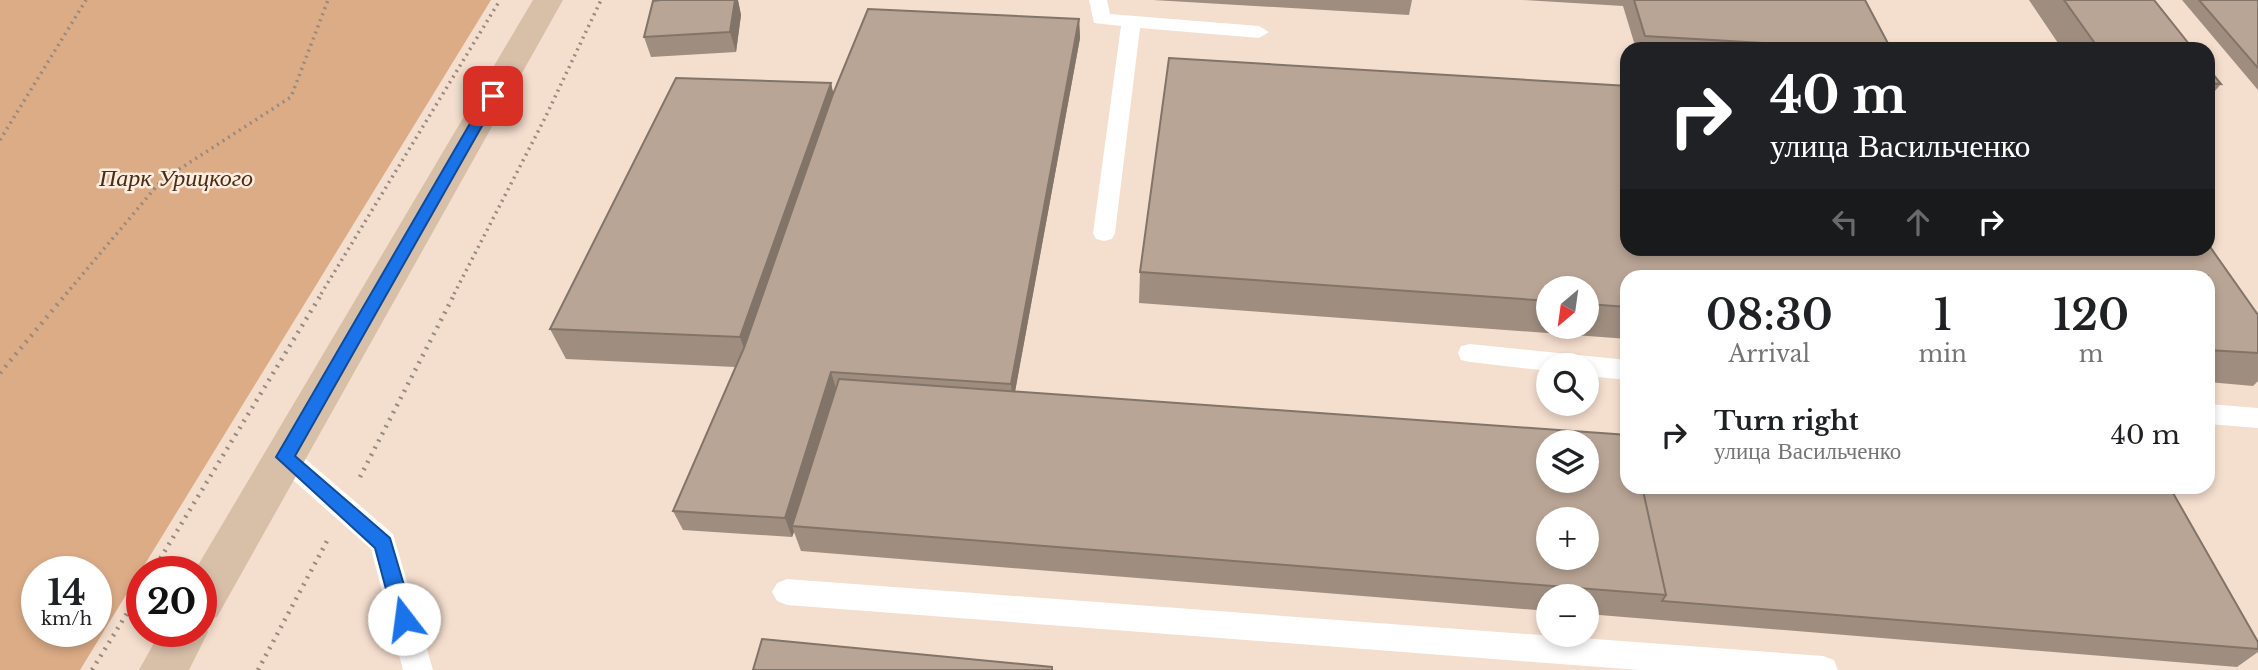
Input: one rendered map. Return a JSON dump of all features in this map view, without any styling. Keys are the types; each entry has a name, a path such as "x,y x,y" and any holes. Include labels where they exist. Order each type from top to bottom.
{"main road":[{"path":"217,575 548,0"},
{"path":"163,670 176,647"}],"lane":[{"path":"1098,0 1101,19 1259,32"},
{"path":"1104,233 1131,22"},
{"path":"1470,354 1536,361"},
{"path":"1599,367 1620,369"},
{"path":"2215,415 2258,418"},
{"path":"285,457 383,543 418,670"},
{"path":"788,592 1823,670"}],"path":[{"path":"0,140 86,0"},
{"path":"0,373 161,181 291,97 328,0"},
{"path":"162,556 500,0"},
{"path":"258,670 545,118 601,0"},
{"path":"92,670 126,615"}],"green space":[{"name":"Парк Урицкого","path":"0,0 491,0 150,556 126,556 126,595 112,618 112,556 21,556 21,647 94,647 80,670 0,670"}],"building":[{"path":"735,0 730,32 644,37 653,1"},
{"path":"1634,0 1865,0 1887,42 1746,42 1645,36"},
{"path":"2064,0 2154,0 2187,42 2094,42"},
{"path":"2199,0 2258,0 2258,68"},
{"path":"868,9 1079,19 1011,384 831,372 785,518 673,511 744,348 833,94"},
{"path":"1169,58 1620,86 1620,256 2215,254 2258,315 2258,353 2215,350 2215,270 1620,270 1620,306 1600,305 1600,276 1536,276 1536,300 1140,272"},
{"path":"676,78 831,83 740,337 550,329"},
{"path":"839,379 1558,430 1536,430 1536,493 1599,493 1599,433 1620,434 1620,494 1644,494 1666,595 1599,590 1599,584 1536,585 792,526"},
{"path":"1644,494 2174,494 2258,642 2258,649 1662,601 1666,595"},
{"path":"762,639 1052,667 1052,670 753,670"}],"route":[{"path":"404,619 383,543 285,457 493,96"}]}
